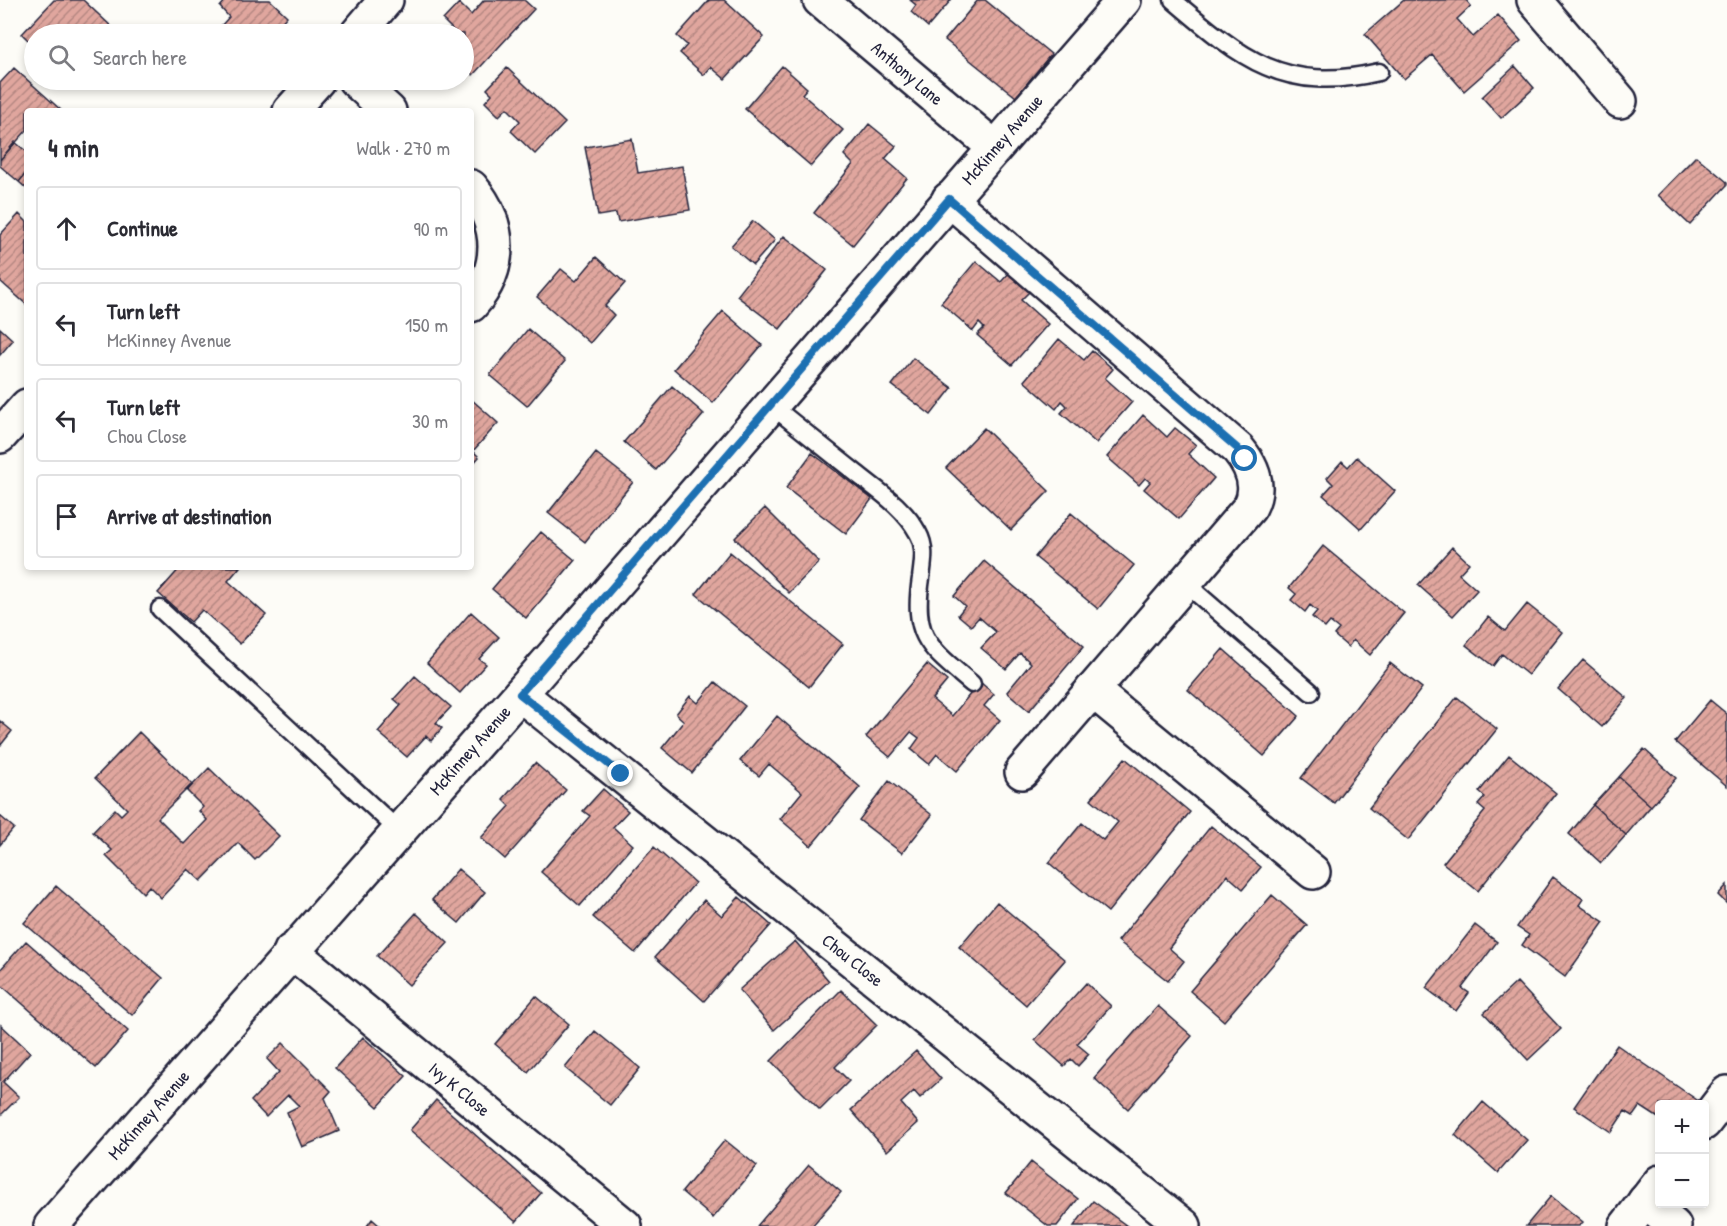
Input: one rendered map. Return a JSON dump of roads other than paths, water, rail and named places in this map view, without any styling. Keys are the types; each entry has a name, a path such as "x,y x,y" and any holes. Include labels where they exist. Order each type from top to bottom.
{"street":[{"path":"366,24 386,0"},
{"name":"Anthony Lane","path":"820,0 994,147"},
{"name":"McKinney Avenue","path":"51,1226 291,951 520,694 770,404 1124,0"},
{"path":"1534,0 1620,101"},
{"path":"293,108 309,90"},
{"path":"366,90 386,108"},
{"path":"474,193 488,214 496,254 493,271 474,300"},
{"path":"949,199 1238,449 1254,477 1254,499 1185,583 1022,772"},
{"path":"0,436 24,409"},
{"path":"1092,690 1313,872"},
{"name":"Chou Close","path":"520,694 1184,1226"},
{"name":"Ivy K Close","path":"291,951 626,1226"},
{"path":"1709,1116 1727,1093"},
{"path":"1643,1203 1674,1226"}],"lane":[{"path":"1173,0 1241,56 1273,71 1348,80 1379,72"},
{"path":"770,404 892,502 911,523 918,533 923,550 919,622 931,647 972,684"},
{"path":"1185,583 1311,692"},
{"path":"160,609 398,830"}]}
